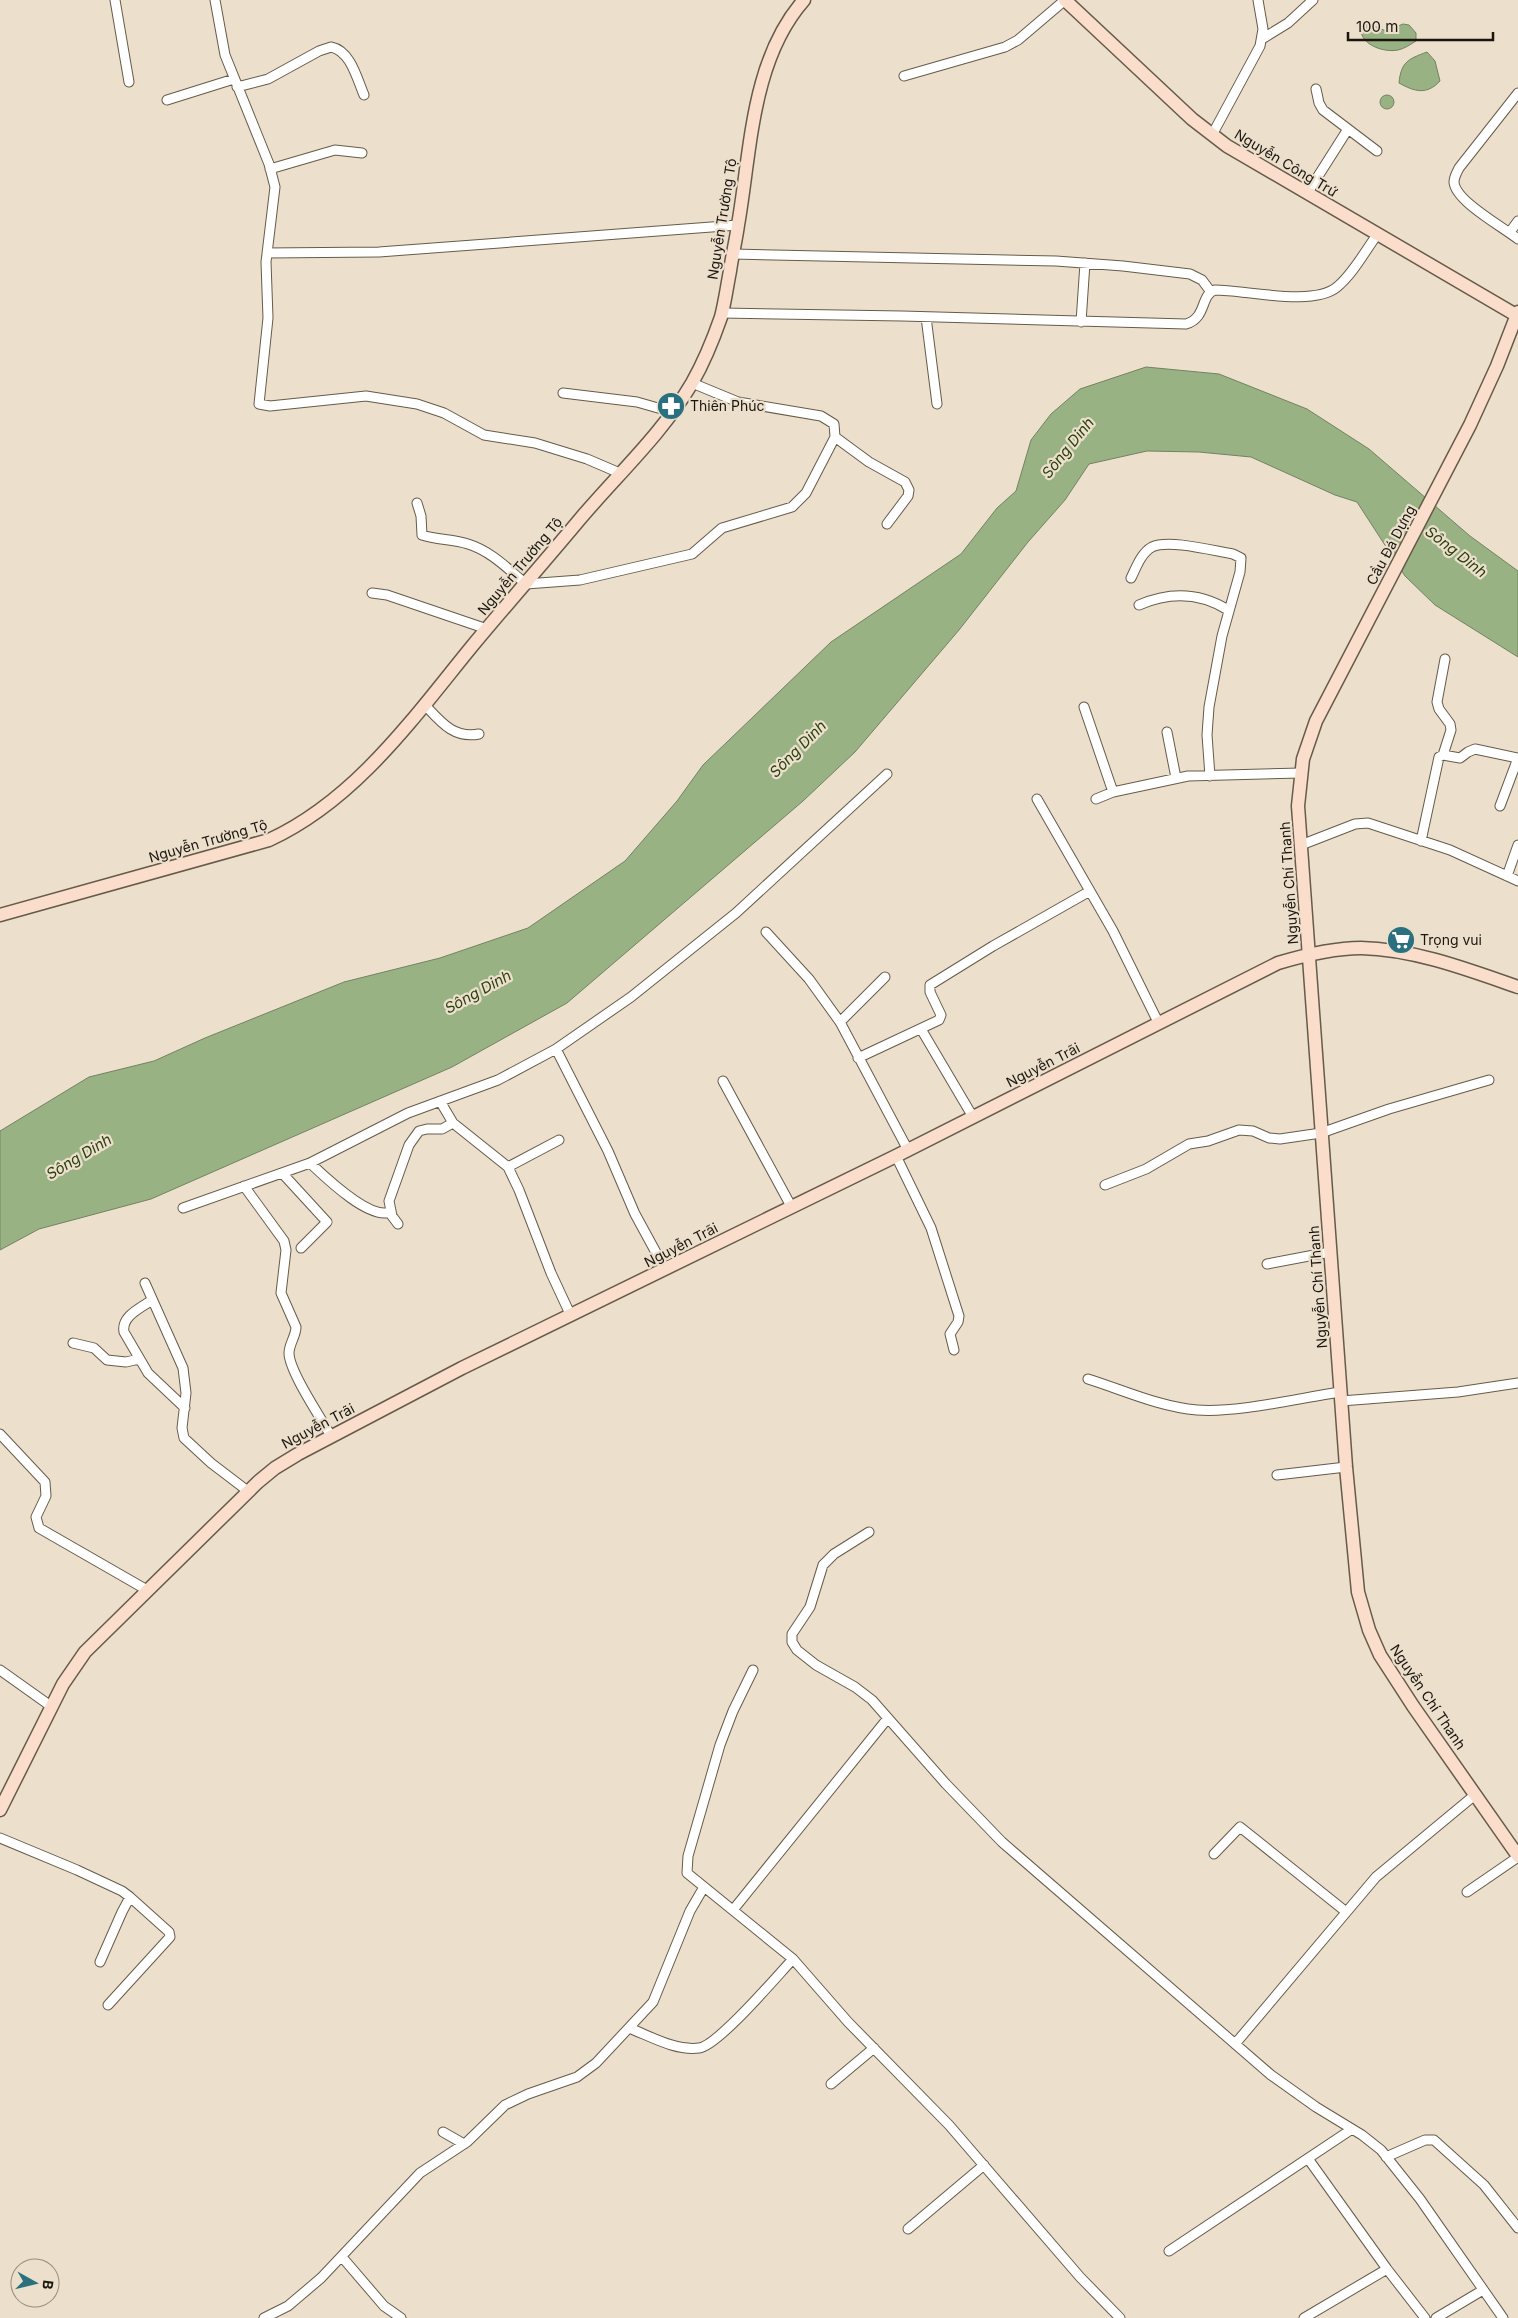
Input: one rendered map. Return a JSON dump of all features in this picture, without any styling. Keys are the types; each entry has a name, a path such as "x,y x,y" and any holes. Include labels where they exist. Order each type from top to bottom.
{"main road":[{"name":"Nguyễn Trường Tộ","path":"0,915 248,847 286,833 326,805 355,781 375,761 583,516 622,474 672,412 692,383 707,353 722,313 738,225 751,134 769,62 782,30 804,0"},
{"name":"Nguyễn Công Trứ","path":"1065,0 1176,104 1212,135 1517,315"},
{"name":"Cầu Đá Dựng","path":"1338,678 1501,368 1517,315"},
{"name":"Nguyễn Chí Thanh","path":"1338,678 1309,737 1301,773 1298,806 1346,1467 1357,1582 1373,1639 1402,1689 1518,1857"},
{"name":"Nguyễn Trãi","path":"0,1810 63,1684 85,1652 266,1475 284,1462 331,1436 462,1368 896,1156 1278,963 1309,954 1352,948 1390,951 1449,965 1518,987"}],"street":[{"path":"115,0 129,82"},
{"path":"215,0 220,36 235,83 274,182 275,202 267,253 268,318 259,404 270,406 366,396 417,404 444,413 484,434 535,443 587,459 622,474"},
{"path":"904,76 1005,47 1018,40 1065,0"},
{"path":"1212,135 1254,58 1262,39 1258,0"},
{"path":"1262,39 1283,27 1313,0"},
{"path":"167,100 235,83 268,79 319,51 331,48 342,52 349,62 364,95"},
{"path":"1316,89 1320,107 1377,151"},
{"path":"1518,93 1459,168 1454,179 1455,188 1463,199 1518,239"},
{"path":"1308,192 1348,129"},
{"path":"270,169 335,150 362,153"},
{"path":"1510,232 1518,221"},
{"path":"267,253 379,252 738,225"},
{"path":"1211,292 1223,290 1270,296 1326,294 1345,280 1377,234"},
{"path":"733,254 1086,263 1190,274 1202,280 1211,292"},
{"path":"1081,322 1086,263"},
{"path":"722,313 1186,324 1198,318 1211,292"},
{"path":"926,317 937,404"},
{"path":"418,503 422,535 479,548 495,558 526,584 580,580 692,554 722,528 786,510 802,499 835,436 834,424 821,416 738,402 692,383"},
{"path":"563,393 637,402 672,412"},
{"path":"835,436 869,462 905,482 908,496 887,524"},
{"path":"1131,578 1143,556 1152,547 1159,545 1237,555 1241,558 1242,566 1228,610 1207,723 1210,776"},
{"path":"372,593 387,595 487,629"},
{"path":"1139,605 1159,597 1197,596 1210,600 1228,610"},
{"path":"1421,840 1438,760 1443,755 1451,730 1450,724 1439,709 1437,702 1445,659"},
{"path":"424,704 446,728 456,733 479,734"},
{"path":"1084,707 1113,792"},
{"path":"1167,732 1176,778"},
{"path":"1443,755 1460,758 1475,749 1518,758 1500,806"},
{"path":"1096,798 1113,792 1176,778 1301,773"},
{"path":"183,1208 310,1163 408,1113 498,1080 556,1049 631,997 729,919 887,774"},
{"path":"1037,799 1113,930 1159,1024"},
{"path":"1301,845 1362,823 1375,825 1450,850 1518,881"},
{"path":"1507,876 1518,845"},
{"path":"858,1058 939,1020 941,1015 930,992 930,985 993,946 1090,891"},
{"path":"766,932 809,979 840,1022 908,1150"},
{"path":"840,1022 885,977"},
{"path":"921,1028 973,1117"},
{"path":"556,1049 608,1151 635,1214 665,1269"},
{"path":"1105,1185 1146,1169 1189,1144 1208,1141 1239,1130 1253,1131 1269,1138 1280,1139 1321,1133 1389,1109 1489,1080"},
{"path":"723,1081 791,1206"},
{"path":"440,1101 453,1123 508,1167 519,1190 551,1273 571,1316"},
{"path":"398,1224 390,1212 389,1201 413,1137 422,1130 442,1129 453,1123"},
{"path":"508,1167 559,1140"},
{"path":"896,1156 931,1228 959,1316 958,1322 950,1334 954,1350"},
{"path":"310,1163 350,1198 378,1213 390,1212"},
{"path":"282,1174 327,1222 301,1248"},
{"path":"244,1186 284,1240 286,1250 281,1293 294,1317 296,1327 289,1349 290,1359 331,1436"},
{"path":"1267,1264 1330,1252"},
{"path":"145,1283 183,1368 186,1380 182,1428 188,1442 248,1492"},
{"path":"152,1300 126,1318 122,1326 148,1373 185,1408"},
{"path":"73,1343 94,1348 107,1360 126,1362 139,1359"},
{"path":"1088,1378 1170,1405 1197,1410 1228,1409 1341,1396 1458,1392 1518,1383"},
{"path":"0,1434 45,1482 46,1496 36,1518 39,1528 147,1590"},
{"path":"1277,1475 1346,1467"},
{"path":"868,1532 834,1554 823,1565 810,1607 794,1630 791,1638 794,1646 804,1657 859,1690 888,1718 946,1784 1002,1842 1235,2044 1292,2091 1370,2141 1386,2157 1420,2199 1503,2318"},
{"path":"0,1670 52,1707"},
{"path":"753,1670 733,1711 720,1745 688,1856 687,1873 793,1959 874,2048 949,2125 1080,2277 1120,2318"},
{"path":"733,1910 888,1718"},
{"path":"1235,2044 1345,1911 1394,1860 1476,1794"},
{"path":"1214,1854 1240,1827 1345,1911"},
{"path":"0,1838 122,1891 169,1932 170,1938 108,2005"},
{"path":"1468,1892 1518,1857"},
{"path":"264,2318 288,2306 342,2257 420,2173 464,2144 506,2105 528,2094 566,2082 586,2071 650,2007 657,1996 685,1923 704,1887"},
{"path":"100,1962 130,1897"},
{"path":"629,2028 677,2046 700,2048 706,2046 734,2021 793,1959"},
{"path":"831,2084 874,2048"},
{"path":"1169,2251 1309,2160 1352,2129"},
{"path":"443,2132 464,2144"},
{"path":"1386,2157 1425,2140 1434,2140 1484,2185 1518,2228"},
{"path":"1309,2160 1387,2269 1425,2318"},
{"path":"908,2229 984,2165"},
{"path":"342,2257 384,2306 401,2318"},
{"path":"1304,2318 1387,2269"},
{"path":"1436,2318 1483,2290"}],"water":[{"path":"1369,24 1386,31 1403,24 1409,25 1416,33 1416,41 1405,48 1392,51 1373,46 1363,38 1361,32 1361,26"},
{"path":"1427,52 1435,61 1440,81 1430,88 1421,91 1399,83 1402,70 1407,62"},
{"path":"1387,95 1392,97 1394,102 1392,107 1387,109 1382,107 1380,102 1382,97"},
{"name":"Sông Dinh","path":"1146,367 1219,374 1307,409 1369,449 1470,536 1518,571 1518,657 1435,605 1405,576 1357,502 1335,495 1251,457 1199,452 1147,451 1089,464 1065,500 1028,542 959,630 855,752 803,801 567,1003 452,1067 151,1199 39,1229 0,1250 0,1131 89,1077 154,1061 205,1038 344,982 440,958 528,928 625,861 677,801 703,765 831,642 961,554 997,508 1016,491 1031,440 1051,414 1080,389"}],"place":[{"name":"Thiên Phúc","path":"671,406"},
{"name":"Trọng vui","path":"1401,940"}]}
